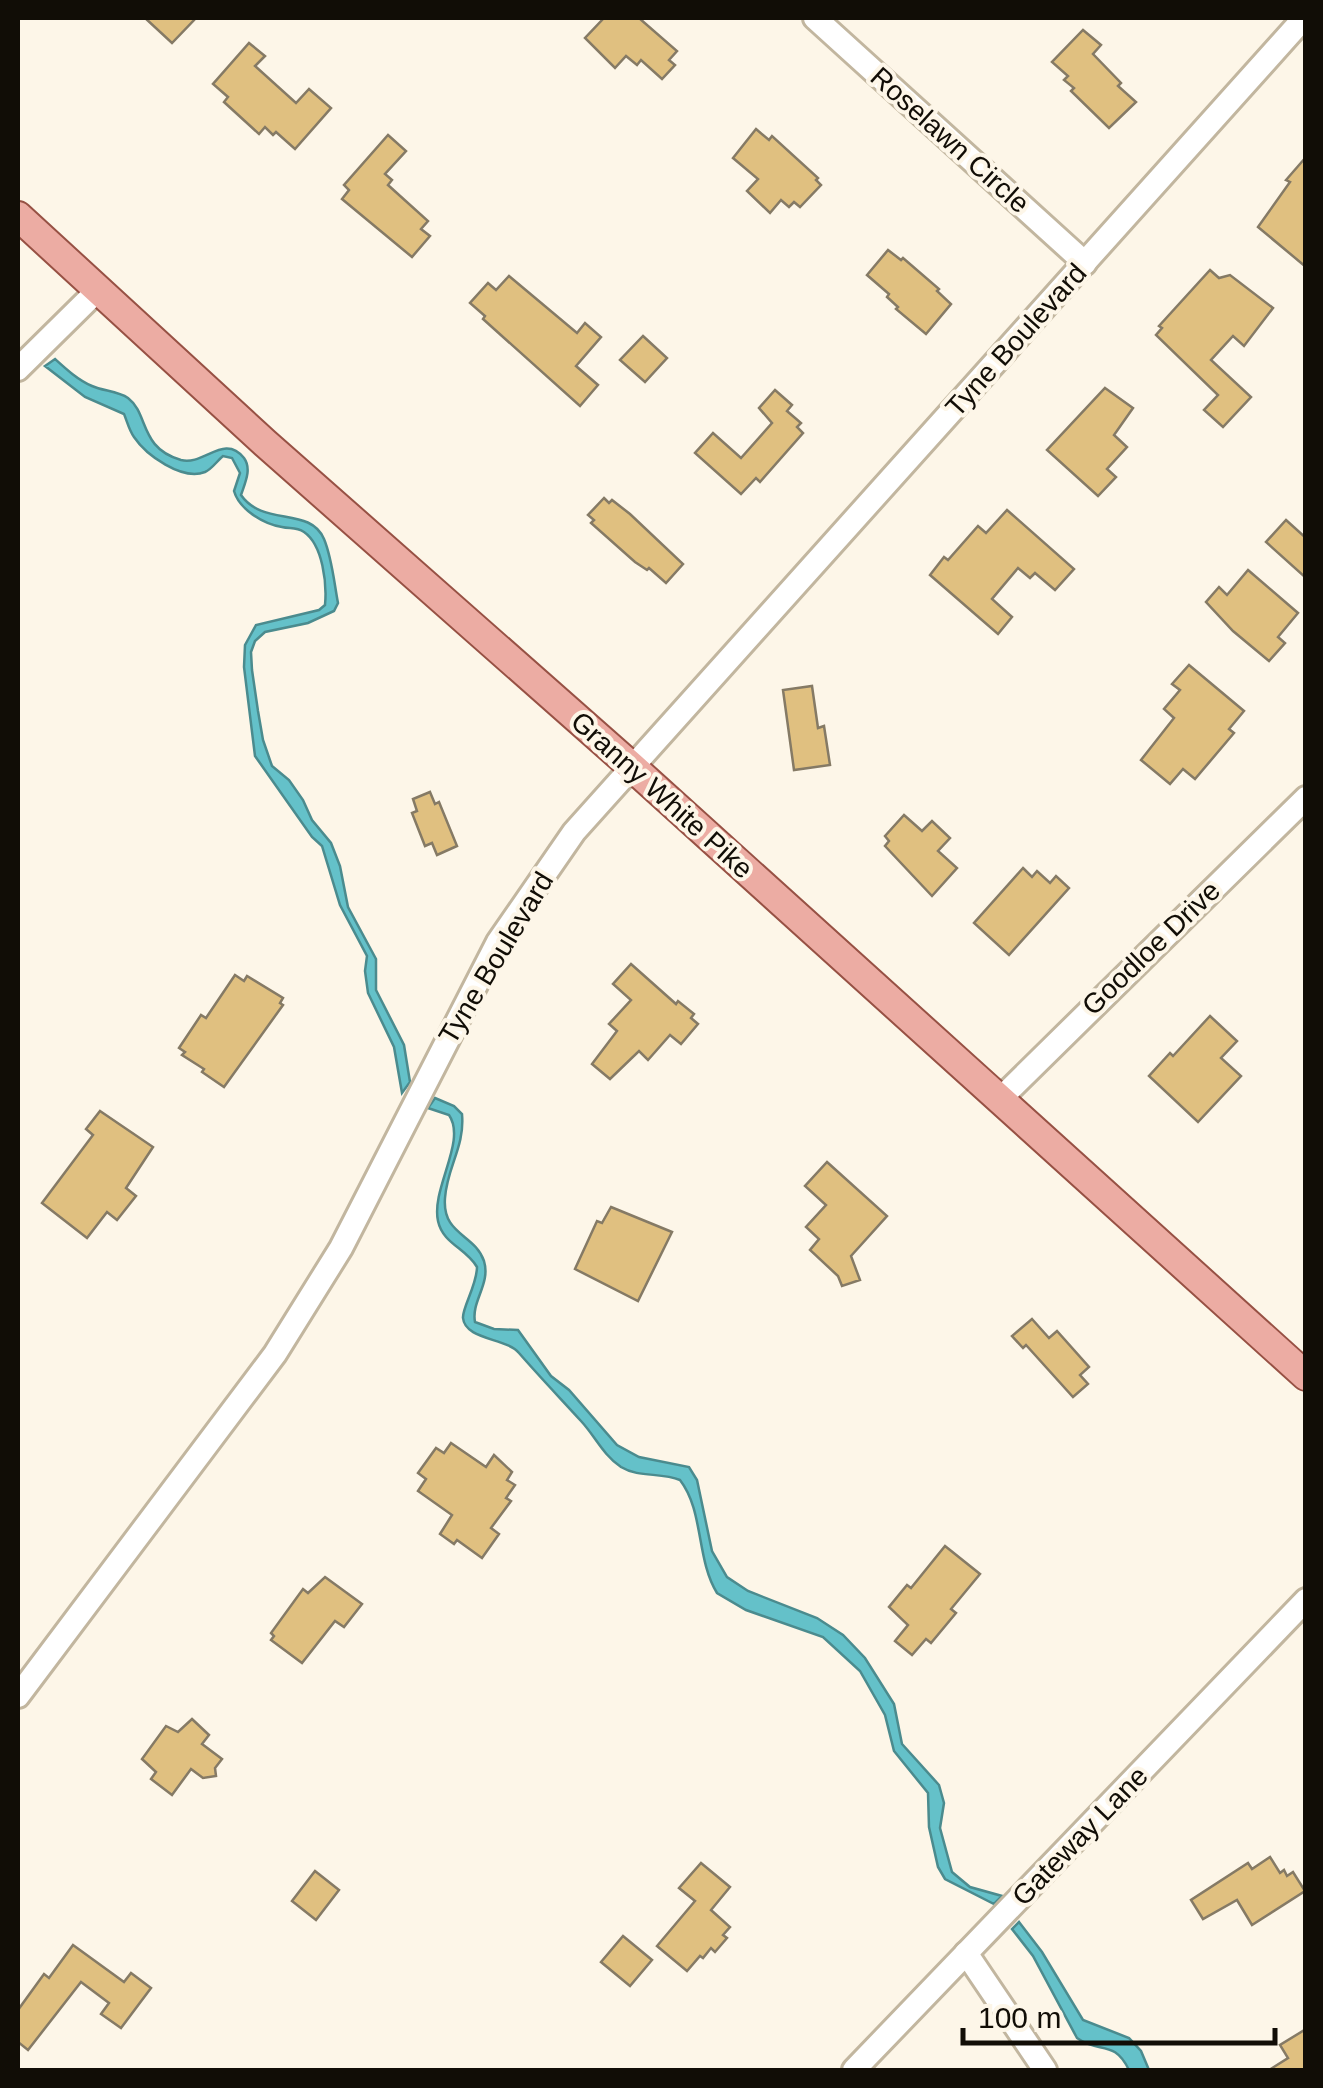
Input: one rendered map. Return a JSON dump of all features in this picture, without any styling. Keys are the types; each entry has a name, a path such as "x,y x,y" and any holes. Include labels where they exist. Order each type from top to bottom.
{"main road":[{"name":"Granny White Pike","path":"18,216 264,443 631,766 1306,1376"}],"street":[{"name":"Roselawn Circle","path":"814,18 1085,263"},
{"name":"Tyne Boulevard","path":"18,1696 275,1354 341,1248 510,921 574,832 1302,27"},
{"path":"18,369 98,290"},
{"name":"Goodloe Drive","path":"999,1100 1306,798"},
{"name":"Gateway Lane","path":"854,2070 1306,1600"},
{"path":"966,1952 1044,2070"}],"water":[{"path":"55,359 87,384 128,398 151,439 168,455 189,461 221,449 236,451 246,462 247,476 241,495 250,505 308,523 324,539 338,603 334,611 308,623 265,632 255,641 251,652 252,670 263,740 272,766 289,780 312,820 331,843 348,907 376,959 376,990 404,1045 410,1082 402,1093 394,1047 368,993 367,956 340,905 322,846 255,756 245,645 256,625 319,610 325,605 324,576 316,546 304,532 267,523 241,504 234,491 240,473 232,458 223,456 208,471 196,474 165,465 140,444 124,414 85,397 45,366"},
{"path":"435,1098 462,1114 461,1137 446,1187 445,1210 454,1227 474,1245 484,1261 485,1277 475,1322 494,1329 518,1330 551,1376 569,1390 617,1445 639,1457 689,1467 697,1480 712,1551 727,1577 748,1591 817,1618 843,1635 865,1658 894,1704 902,1744 939,1785 944,1803 940,1828 952,1872 970,1887 1002,1896 994,1904 945,1879 938,1867 929,1827 928,1793 894,1751 885,1715 860,1671 823,1637 746,1610 717,1593 710,1580 693,1506 680,1480 621,1467 519,1353 465,1325 463,1314 477,1267 450,1241 438,1221 439,1194 454,1138 449,1115 428,1108"},
{"path":"1019,1922 1083,2020 1129,2038 1141,2051 1149,2070 1129,2070 1112,2050 1077,2038 1033,1956 1012,1929"}],"building":[{"path":"145,18 196,18 172,43"},
{"path":"604,18 639,18 677,51 669,60 675,65 662,79 641,60 637,65 626,56 615,68 585,38"},
{"path":"1083,30 1101,45 1093,54 1136,102 1109,128 1071,91 1074,88 1064,80 1068,76 1052,62"},
{"path":"249,43 265,56 255,66 296,103 309,89 331,108 295,149 265,127 259,134 224,102 228,97 213,84"},
{"path":"756,129 769,140 772,136 818,178 821,185 800,207 794,202 789,207 781,200 770,213 747,191 758,179 733,158"},
{"path":"388,135 406,151 385,174 392,180 388,185 428,221 421,229 430,236 412,257 342,199 349,190 344,185"},
{"path":"1306,157 1306,267 1258,227 1290,182 1286,180"},
{"path":"888,250 903,258 951,304 926,334 896,309 887,297 889,294 867,275"},
{"path":"1210,270 1219,278 1230,275 1273,308 1244,346 1233,336 1211,360 1251,397 1223,427 1204,410 1218,395 1156,335 1162,328 1159,326"},
{"path":"509,276 577,333 585,323 601,337 576,366 598,385 580,406 470,303 488,283 496,290"},
{"path":"643,336 667,358 645,382 620,360"},
{"path":"1105,388 1133,408 1114,435 1127,447 1107,469 1116,477 1098,496 1047,450"},
{"path":"775,390 792,405 787,411 801,423 797,427 803,433 760,482 756,478 741,494 695,453 713,433 741,458 772,423 759,408"},
{"path":"604,498 630,514 683,564 666,583 591,523 594,520 588,515"},
{"path":"1007,510 1074,569 1055,590 1035,573 1030,578 1018,568 992,599 1012,617 998,634 930,575 978,526 986,533"},
{"path":"1286,520 1306,538 1306,578 1266,542"},
{"path":"1248,570 1298,613 1278,637 1285,643 1269,661 1206,602 1219,587 1227,595"},
{"path":"1189,665 1244,711 1229,729 1234,733 1195,779 1183,769 1170,784 1141,760 1174,718 1164,709 1180,690 1172,684"},
{"path":"812,686 818,728 824,726 830,765 794,770 783,690"},
{"path":"430,792 435,804 439,802 457,846 437,855 432,843 425,846 412,813 417,811 413,799"},
{"path":"904,815 922,831 932,821 950,838 938,851 957,868 932,896 885,846 889,841 885,836"},
{"path":"1023,868 1032,877 1037,871 1050,883 1056,876 1069,888 1009,955 974,923"},
{"path":"631,964 676,1004 678,1001 694,1014 691,1018 698,1024 681,1044 670,1035 648,1060 639,1051 610,1079 592,1064 617,1031 609,1024 631,1000 613,984"},
{"path":"235,975 244,981 247,976 283,998 283,1005 224,1087 182,1055 185,1052 179,1048 201,1015 206,1018"},
{"path":"1210,1016 1237,1041 1221,1058 1241,1076 1198,1122 1149,1076"},
{"path":"100,1111 153,1147 126,1188 136,1196 117,1220 107,1212 87,1238 42,1203 93,1135 86,1129"},
{"path":"827,1162 887,1216 851,1256 860,1280 842,1286 838,1276 810,1250 819,1239 806,1227 826,1205 805,1186"},
{"path":"611,1207 672,1232 638,1301 575,1269 597,1221 602,1223"},
{"path":"1032,1319 1049,1338 1057,1331 1089,1367 1080,1375 1088,1384 1073,1397 1026,1345 1023,1348 1012,1336"},
{"path":"451,1443 486,1467 494,1455 512,1472 507,1480 515,1485 506,1498 511,1501 491,1528 499,1534 482,1558 457,1540 454,1544 440,1534 452,1515 418,1491 426,1479 418,1473 436,1448 444,1453"},
{"path":"945,1546 980,1574 951,1609 956,1613 931,1643 926,1639 912,1655 895,1641 908,1625 889,1607 907,1585 911,1588"},
{"path":"325,1577 362,1604 344,1627 335,1621 302,1663 271,1640 271,1633 303,1589 308,1593"},
{"path":"192,1719 209,1735 202,1744 222,1759 215,1768 216,1776 203,1778 191,1769 172,1795 151,1779 156,1772 142,1759 166,1726 178,1732"},
{"path":"1270,1857 1280,1873 1284,1870 1287,1876 1293,1872 1305,1891 1252,1925 1237,1900 1203,1919 1191,1900 1248,1863 1252,1869"},
{"path":"701,1863 730,1887 711,1910 730,1927 723,1935 727,1938 715,1952 711,1948 687,1971 657,1946 695,1901 679,1888"},
{"path":"315,1871 339,1890 316,1920 292,1901"},
{"path":"623,1936 652,1960 630,1986 601,1962"},
{"path":"73,1945 124,1982 131,1973 151,1988 121,2028 101,2014 109,2003 81,1982 28,2050 18,2042 18,2010 44,1974 49,1978"},
{"path":"1306,2029 1306,2070 1269,2070 1288,2058 1280,2045"}]}
